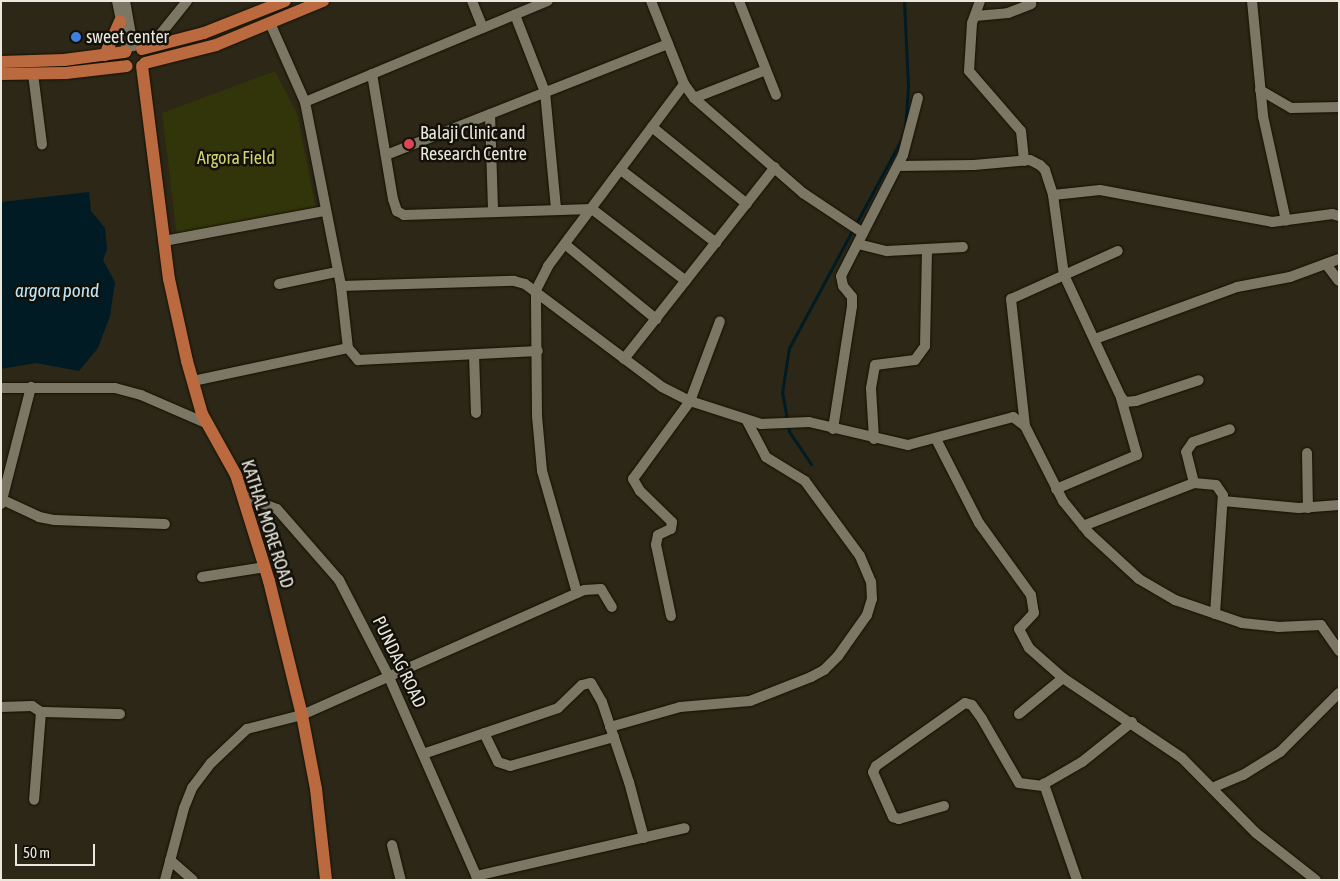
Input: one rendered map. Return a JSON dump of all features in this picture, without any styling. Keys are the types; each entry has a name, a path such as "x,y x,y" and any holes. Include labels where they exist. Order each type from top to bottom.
{"main road":[{"path":"1,74 34,74 127,66 138,69 144,65 216,45 323,1"},
{"path":"1,62 105,55 160,45 204,34 284,2"},
{"path":"105,55 115,38 120,21"},
{"path":"127,66 131,49"},
{"name":"KATHAL MORE ROAD","path":"131,49 144,65 164,241 170,279 193,381 208,424 236,475 265,567 302,715 316,789 326,880"}],"street":[{"path":"117,1 120,21 131,49"},
{"path":"125,1 131,49"},
{"path":"160,45 159,36 187,1"},
{"path":"472,1 483,28"},
{"path":"305,102 548,1"},
{"path":"651,1 684,84 694,98 812,200 860,230"},
{"path":"739,1 776,95"},
{"path":"980,1 975,16 968,64 970,76 1021,131 1024,161"},
{"path":"1252,1 1260,90 1286,221"},
{"path":"975,16 1008,13 1031,4"},
{"path":"515,15 545,92 556,209"},
{"path":"270,24 305,102 336,272 341,286 348,348 358,360 368,361 538,351"},
{"path":"386,155 668,44"},
{"path":"694,98 766,70"},
{"path":"34,74 42,144"},
{"path":"372,74 393,199 397,211 404,216 592,209 686,281"},
{"path":"577,593 542,471 538,424 536,290 548,266 566,245 684,84"},
{"path":"1260,90 1291,108 1339,107"},
{"path":"833,429 852,306 852,297 843,286 841,276 858,244 860,230 898,166 911,135 918,98"},
{"path":"490,114 493,212"},
{"path":"652,127 747,204"},
{"path":"898,166 974,165 1035,161 1045,170 1053,195 1064,275 1121,397 1137,455 1056,489"},
{"path":"624,359 775,167"},
{"path":"621,170 716,243"},
{"path":"1053,195 1100,190 1272,222 1332,214 1339,216"},
{"path":"164,241 325,211"},
{"path":"858,244 887,251 963,246"},
{"path":"566,245 656,319"},
{"path":"874,439 871,388 875,365 915,360 925,346 927,249"},
{"path":"1118,251 1011,299 1025,426 1056,489 1083,526 1139,579 1174,600 1215,614 1260,626 1321,625 1339,651"},
{"path":"1095,339 1237,287 1290,277 1339,259"},
{"path":"1326,264 1339,281"},
{"path":"279,284 336,272"},
{"path":"341,286 514,281 536,290 662,387 690,401 761,424 809,422 874,439 908,445 936,439 1004,417 1013,417 1025,426"},
{"path":"671,616 656,545 658,535 671,529 672,522 640,491 633,479 690,401 720,321"},
{"path":"193,381 348,348"},
{"path":"474,355 476,413"},
{"path":"1121,397 1125,402 1136,401 1199,380"},
{"path":"31,387 2,502 40,517 55,520 165,524"},
{"path":"1,388 115,388 141,395 208,424"},
{"path":"484,734 498,762 510,766 680,707 750,701 811,677 824,670 838,656 867,615 872,599 871,582 860,556 805,482 766,457 748,421"},
{"path":"1194,483 1186,461 1188,446 1230,429"},
{"path":"936,439 979,523 1031,595 1034,613 1020,624 1021,636 1029,648 1063,678 1132,722 1182,758 1264,840 1316,880"},
{"path":"1307,453 1308,508"},
{"path":"1083,526 1194,483 1216,484 1222,490 1223,501 1215,614"},
{"name":"PUNDAG ROAD","path":"242,496 277,509 339,580 388,675 477,878"},
{"path":"1223,501 1308,508 1339,505"},
{"path":"202,578 265,567"},
{"path":"165,880 189,795 211,763 247,729 302,715 388,675 577,593 601,589 612,607"},
{"path":"1019,714 1063,678"},
{"path":"424,754 562,706 579,686 589,682 594,685 612,732 644,838"},
{"path":"1212,788 1243,775 1280,752 1339,693"},
{"path":"944,806 899,820 893,817 873,772 876,766 965,703 973,706 982,719 1019,784 1043,786"},
{"path":"1,707 32,706 41,712 120,714"},
{"path":"34,800 41,712"},
{"path":"1077,880 1072,857 1043,786 1045,781 1082,762 1132,722"},
{"path":"477,878 685,828"},
{"path":"392,845 402,880"},
{"path":"170,860 193,880"}],"green space":[{"name":"Argora Field","path":"275,71 297,113 317,214 177,236 162,113"}],"water":[{"name":"argora pond","path":"89,192 91,211 105,228 107,249 103,260 115,282 110,316 98,348 79,371 36,363 1,369 1,202"}],"waterway":[{"path":"811,464 789,431 782,393 789,348 905,133 908,86 904,1"}],"place":[{"name":"sweet center","path":"76,37"},
{"name":"Balaji Clinic and Research Centre","path":"409,144"}]}
